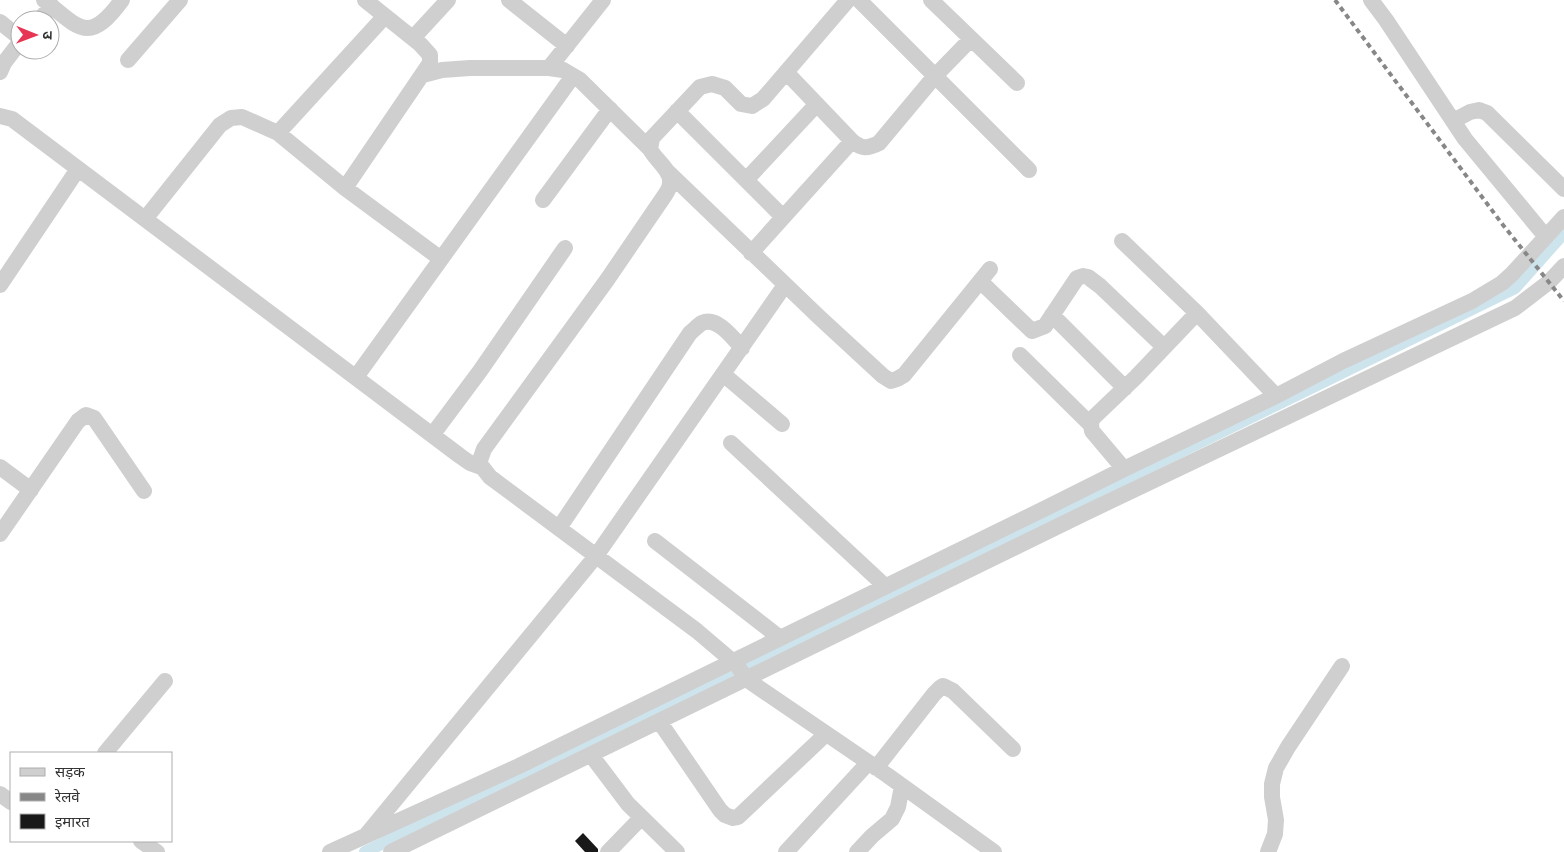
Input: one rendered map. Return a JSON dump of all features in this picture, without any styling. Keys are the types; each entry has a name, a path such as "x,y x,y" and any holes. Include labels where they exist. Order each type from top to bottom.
{"street":[{"path":"48,3 74,24 83,28 92,28 102,23 122,0"},
{"path":"128,60 180,0"},
{"path":"345,188 430,63 430,55 413,38 365,0"},
{"path":"413,38 448,0"},
{"path":"509,0 567,46"},
{"path":"549,68 603,0"},
{"path":"650,149 652,138 700,87 712,84 725,88 741,104 752,106 763,99 848,0"},
{"path":"859,0 1029,170"},
{"path":"930,0 1017,83"},
{"path":"1371,0 1465,139 1546,237"},
{"path":"278,133 385,16"},
{"path":"0,22 10,30"},
{"path":"786,72 852,141 860,148 869,148 879,143 935,76 971,39"},
{"path":"0,72 10,54"},
{"path":"423,75 442,70 549,68 563,70 580,80 650,149 654,157 668,172 785,286 883,376 891,380 904,375 985,275 1032,331 1045,326 1077,278 1088,277 1100,286 1164,347"},
{"path":"356,377 573,76"},
{"path":"746,180 817,104"},
{"path":"543,200 610,109"},
{"path":"1454,121 1470,112 1479,110 1487,113 1564,189"},
{"path":"677,111 783,217"},
{"path":"0,116 12,119 460,456 481,467 490,477 697,631 740,670 826,734 994,852"},
{"path":"145,219 220,125 230,118 242,118 278,133 345,188 440,259"},
{"path":"751,253 852,141"},
{"path":"0,285 78,169"},
{"path":"481,467 479,463 484,449 607,280 665,195 670,184 668,172"},
{"path":"391,852 659,721 740,670 780,637 1276,396 1342,361 1472,300 1502,283 1512,274 1564,217"},
{"path":"1122,241 1197,312 1276,396"},
{"path":"432,434 480,371 566,248"},
{"path":"330,852 519,766 740,670 1075,518 1515,308 1549,282 1564,266"},
{"path":"365,836 596,556 785,286"},
{"path":"1124,469 1092,431 1092,419 1197,312"},
{"path":"1052,315 1124,388"},
{"path":"558,528 690,333 702,323 711,321 720,326 742,348"},
{"path":"1020,355 1091,425"},
{"path":"723,374 782,424"},
{"path":"0,534 78,420 86,415 94,418 144,491"},
{"path":"731,442 885,586"},
{"path":"0,467 31,490"},
{"path":"655,541 780,637"},
{"path":"1268,852 1275,834 1276,820 1272,784 1276,768 1342,666"},
{"path":"106,752 165,681"},
{"path":"786,852 872,766 934,694 944,686 953,692 1013,749"},
{"path":"659,721 720,810 729,818 738,817 826,734"},
{"path":"590,755 616,790 641,818 676,852"},
{"path":"857,852 892,819 898,807 902,786"},
{"path":"608,852 641,818"},
{"path":"142,842 157,852"}],"building":[{"path":"583,833 598,849 598,852 585,852 575,841"}],"waterway":[{"path":"365,852 1515,288 1564,233"}],"railway":[{"path":"1335,0 1503,225 1564,301"}]}
